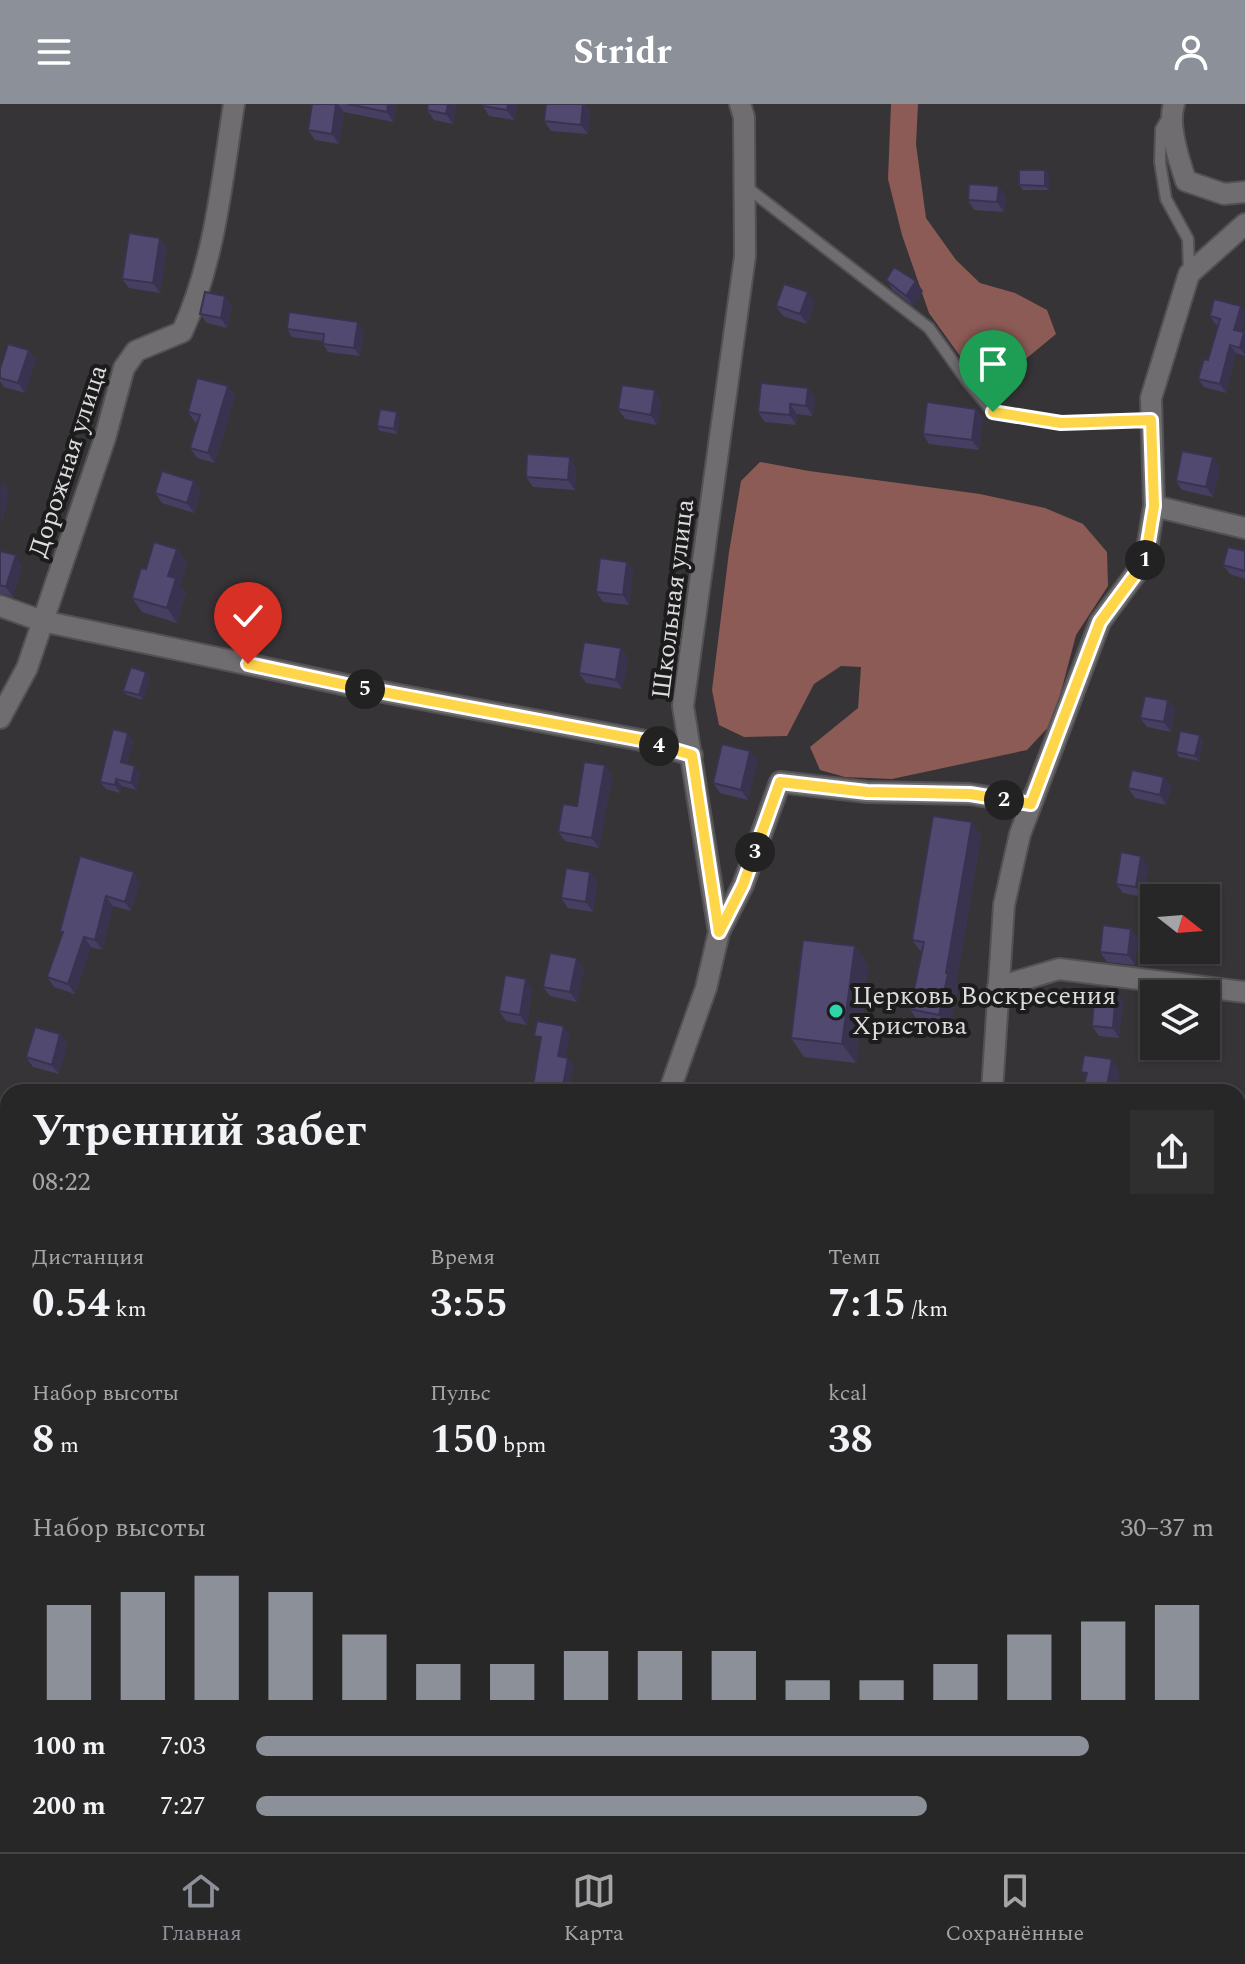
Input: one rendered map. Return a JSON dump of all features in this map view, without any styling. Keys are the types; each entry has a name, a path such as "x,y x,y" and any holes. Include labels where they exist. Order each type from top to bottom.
{"street":[{"name":"Дорожная улица","path":"0,718 27,668 105,438 124,368 136,351 182,332 196,303 217,216 234,104"},
{"name":"Школьная улица","path":"672,1084 706,988 719,932 683,706 745,256 744,117 740,104"},
{"path":"1173,108 1178,157 1186,181 1224,194 1245,192"},
{"path":"992,1084 1004,905 1020,834 1100,622 1145,561 1154,506 1151,398 1189,274 1245,224"},
{"path":"1154,506 1245,528"},
{"path":"0,606 42,621 351,686 641,740 692,755"},
{"path":"719,932 743,885 780,782 867,792 970,794 1031,804"},
{"path":"998,987 1059,969 1245,992"}],"lane":[{"path":"1173,108 1161,129 1160,162 1166,199 1188,239 1189,274"},
{"path":"745,186 929,328 993,412 1061,423 1151,420"}],"shaded area":[{"path":"891,104 918,104 916,144 926,218 956,260 980,283 1015,293 1047,310 1056,334 1004,377 978,381 929,313 902,235 888,179"},
{"path":"760,462 980,494 1045,508 1083,524 1107,552 1108,586 1076,635 1053,722 1027,750 892,779 845,777 820,770 810,747 858,708 861,667 841,666 814,684 787,736 744,737 719,725 712,690 729,552 741,481"}],"building":[{"path":"312,104 336,104 332,134 308,130"},
{"path":"347,104 388,104 387,112"},
{"path":"428,104 448,104 446,114 427,110"},
{"path":"483,104 508,104 507,110"},
{"path":"546,104 583,104 581,125 544,121"},
{"path":"1019,170 1045,170 1045,186 1019,185"},
{"path":"969,184 999,186 997,202 968,200"},
{"path":"129,233 160,238 153,283 122,279"},
{"path":"894,267 916,281 906,296 886,280"},
{"path":"784,284 808,292 800,314 776,306"},
{"path":"205,292 225,296 221,318 200,314"},
{"path":"1214,299 1241,306 1234,330 1244,332 1240,348 1230,345 1220,384 1198,379 1204,359 1208,360 1220,319 1210,316"},
{"path":"289,312 358,322 354,348 323,344 324,334 287,329"},
{"path":"8,344 29,350 18,383 0,378"},
{"path":"197,378 228,386 208,453 190,448 200,415 188,412"},
{"path":"761,383 808,388 806,406 790,404 790,415 758,412"},
{"path":"622,385 655,390 651,415 618,409"},
{"path":"927,402 976,409 972,440 923,434"},
{"path":"380,409 397,412 394,429 377,426"},
{"path":"1182,451 1213,457 1206,487 1176,481"},
{"path":"527,454 570,457 568,480 526,477"},
{"path":"162,471 194,481 187,503 155,493"},
{"path":"154,542 177,549 168,576 176,578 167,608 132,598 141,568 146,569"},
{"path":"1228,547 1245,551 1245,571 1223,565"},
{"path":"0,551 16,555 6,587 0,585"},
{"path":"600,558 627,562 623,595 596,592"},
{"path":"584,642 621,648 616,680 579,673"},
{"path":"131,667 146,672 139,695 123,691"},
{"path":"1145,696 1168,700 1164,722 1140,718"},
{"path":"113,729 128,733 121,762 135,766 131,783 116,779 115,785 100,782"},
{"path":"1180,731 1200,735 1195,756 1176,752"},
{"path":"722,744 750,751 741,790 713,783"},
{"path":"584,762 605,765 592,838 558,832 563,804 577,806"},
{"path":"1132,770 1164,777 1160,795 1128,788"},
{"path":"933,816 972,822 939,1015 910,1009 924,942 912,940"},
{"path":"1121,852 1141,856 1136,887 1116,884"},
{"path":"80,856 134,872 125,902 106,896 95,940 84,937 68,984 47,977 63,932 60,931"},
{"path":"566,868 590,872 586,902 561,898"},
{"path":"1103,925 1131,929 1128,955 1100,952"},
{"path":"803,940 855,946 842,1044 791,1038"},
{"path":"550,953 577,958 570,992 543,987"},
{"path":"505,975 526,979 520,1015 499,1011"},
{"path":"1095,989 1116,991 1113,1028 1092,1026"},
{"path":"537,1021 564,1026 558,1056 568,1058 563,1084 533,1084 541,1037 534,1036"},
{"path":"35,1027 60,1034 52,1065 26,1057"},
{"path":"1084,1055 1112,1059 1107,1084 1084,1084 1087,1073 1081,1072"}],"place":[{"name":"Церковь Воскресения Христова","path":"836,1011"}],"route":[{"path":"248,664 641,740 692,755 719,932 743,885 780,782 867,792 970,794 1031,804 1100,622 1145,561 1154,506 1151,420 1061,423 993,412"}]}
